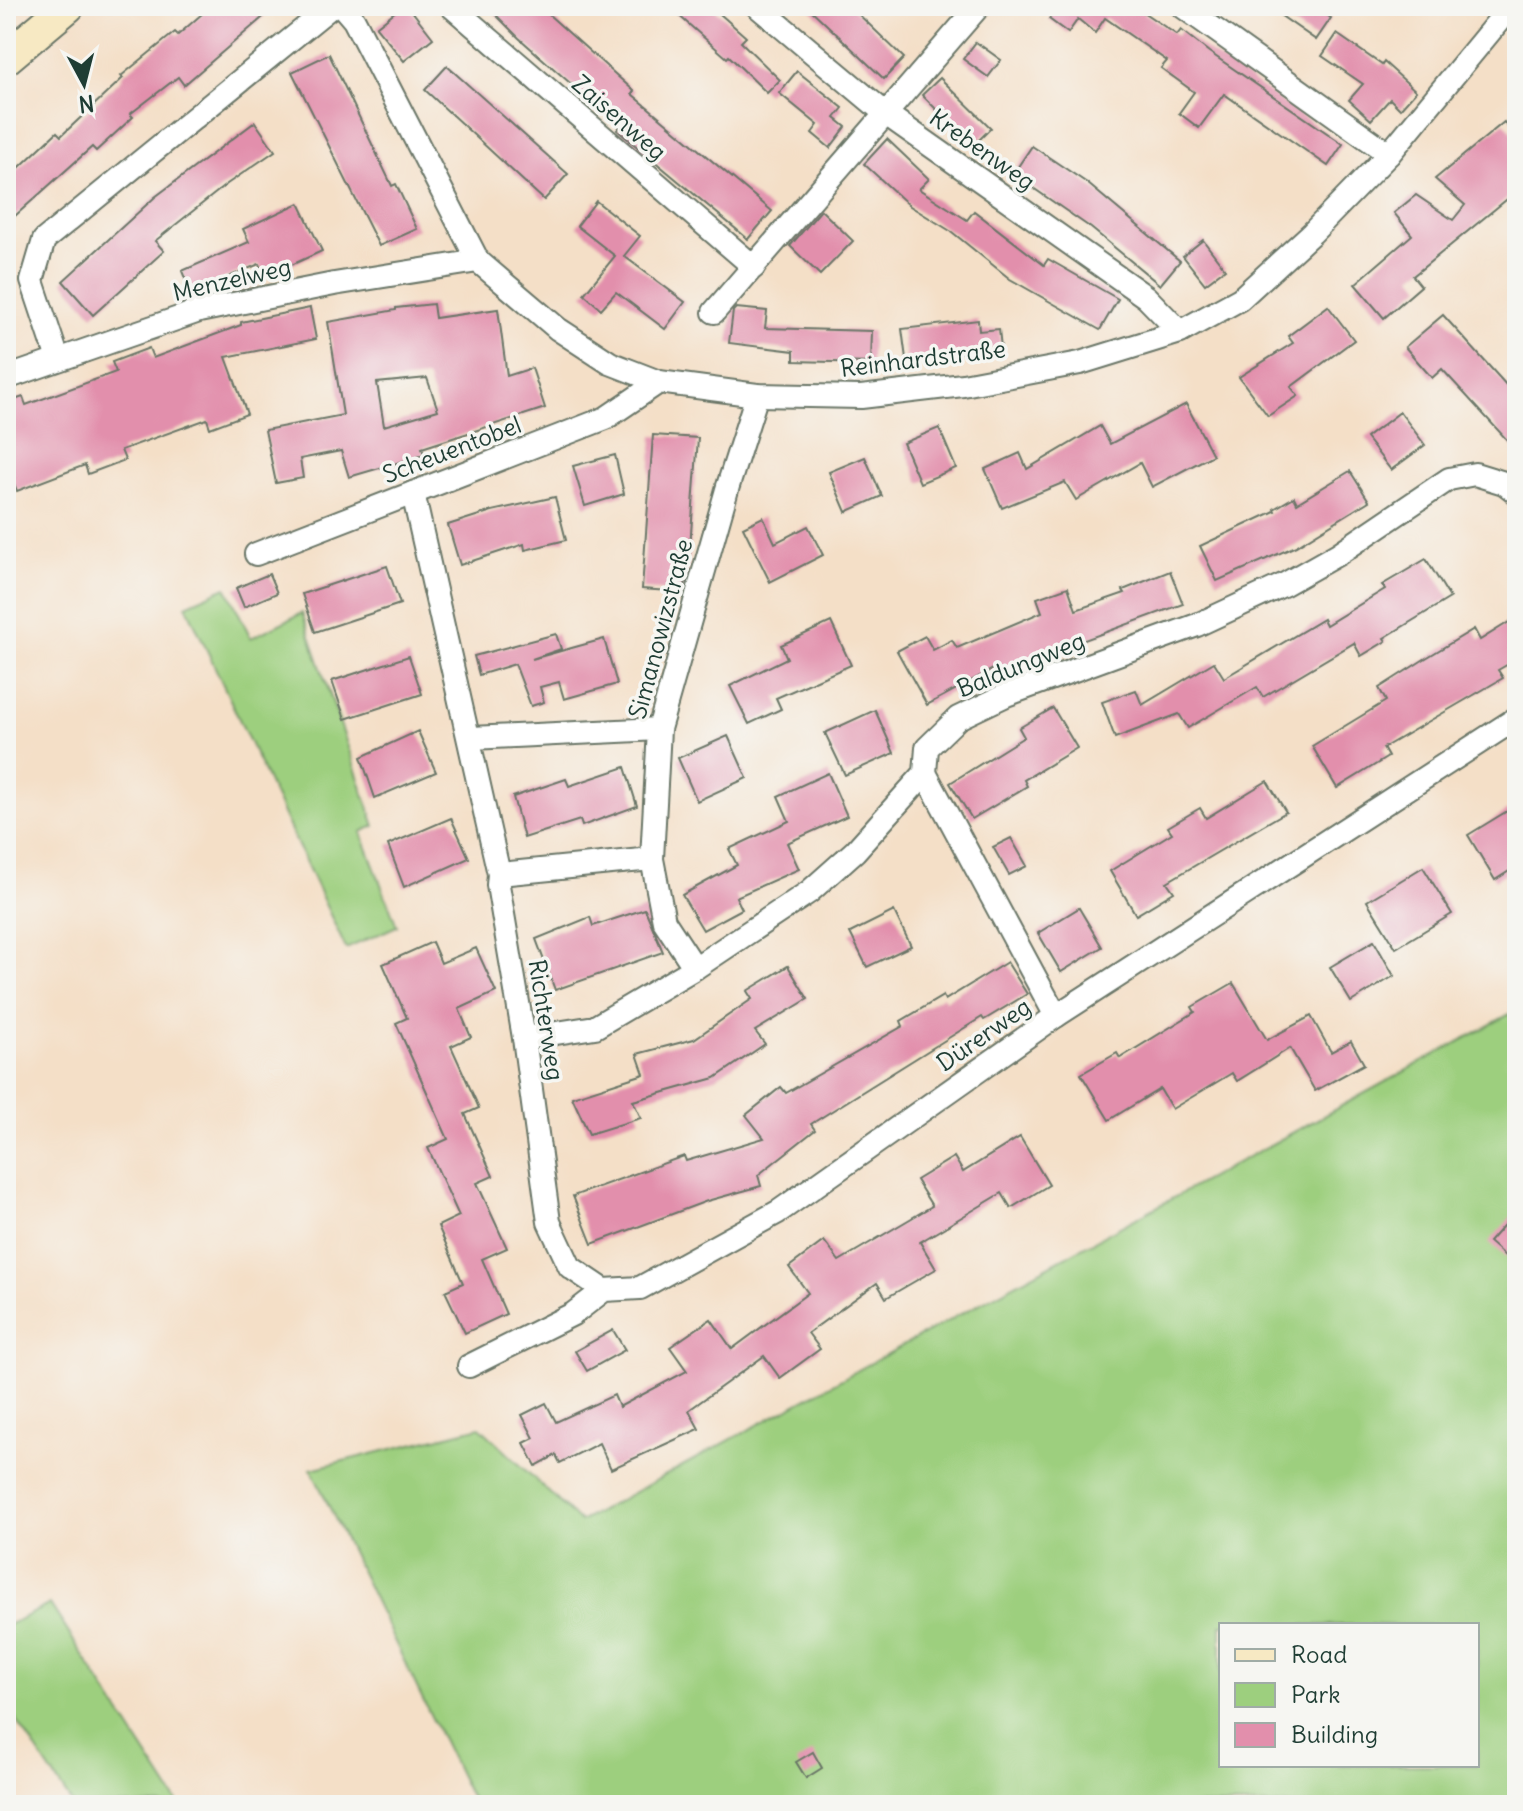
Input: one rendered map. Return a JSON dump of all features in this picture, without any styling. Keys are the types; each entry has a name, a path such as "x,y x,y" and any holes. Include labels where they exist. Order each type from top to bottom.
{"main road":[{"path":"6,58 68,6"}],"street":[{"path":"58,359 32,281 44,240 332,6"},
{"name":"Reinhardstraße","path":"342,6 354,20 478,261 558,329 610,363 659,382 757,395 861,397 963,385 1080,363 1180,332 1240,299 1312,233 1389,154 1511,6"},
{"name":"Zaisenweg","path":"451,6 754,267"},
{"name":"Krebenweg","path":"757,6 886,114 1146,297 1180,332"},
{"path":"714,312 979,6"},
{"path":"1182,6 1389,154"},
{"name":"Menzelweg","path":"6,378 199,311 334,284 478,261"},
{"name":"Scheuentobel","path":"256,554 606,418 659,382"},
{"name":"Simanowizstraße","path":"695,968 664,921 652,859 659,729 757,395"},
{"name":"Baldungweg","path":"524,1038 595,1027 695,968 809,892 855,851 925,773 927,748 958,718 1006,695 1197,625 1285,584 1338,554 1449,479 1475,474 1504,483 1517,493"},
{"name":"Richterweg","path":"413,493 471,738 499,874 498,885 524,1038 549,1222 570,1267 604,1290"},
{"name":"Dürerweg","path":"604,1290 640,1288 778,1212 1056,1016 1517,718"},
{"path":"471,738 659,729"},
{"path":"925,773 1056,1016"},
{"path":"499,874 652,859"},
{"path":"469,1366 573,1314 604,1290"}],"green space":[{"path":"226,587 251,638 302,613 375,826 361,832 397,926 346,949 186,605"},
{"path":"1517,1010 1517,1805 474,1805 311,1469 480,1427 580,1522"},
{"path":"50,1604 179,1805 73,1805 6,1704 6,1626"}],"building":[{"path":"211,6 276,6 184,85 178,77 130,114 133,117 96,151 92,147 6,224 6,180 57,132 61,136 123,78 121,76 175,32 178,35"},
{"path":"402,6 408,6 433,38 404,61 376,27"},
{"path":"487,6 539,6 634,91 632,94 772,211 748,239 617,130 620,127"},
{"path":"668,6 711,6 746,37 741,42 780,80 767,93 729,56 727,58"},
{"path":"807,6 850,6 904,58 884,79"},
{"path":"1058,6 1134,6 1177,35 1181,30 1343,144 1328,166 1224,94 1199,128 1179,113 1194,92 1161,68 1167,61 1105,18 1095,33 1078,19 1068,33 1049,19"},
{"path":"1267,6 1313,6 1331,18 1316,40"},
{"path":"1337,34 1382,65 1384,62 1416,91 1400,109 1390,99 1371,120 1349,100 1363,84 1322,56"},
{"path":"976,42 1001,60 988,77 963,59"},
{"path":"329,54 392,186 396,184 417,229 379,246 292,72"},
{"path":"447,66 568,174 544,200 425,90"},
{"path":"797,71 843,108 835,118 846,127 830,148 812,133 818,125 779,93"},
{"path":"940,78 991,128 973,146 922,95"},
{"path":"255,122 275,151 155,241 164,251 93,315 63,281 155,197"},
{"path":"1504,122 1517,138 1517,191 1413,276 1421,286 1384,318 1355,284 1412,235 1394,213 1416,195 1453,220 1465,205 1435,179"},
{"path":"887,139 929,179 919,189 967,220 974,211 1044,265 1048,259 1118,299 1100,330 1010,279 952,232 910,206 864,164"},
{"path":"1032,146 1087,183 1180,261 1160,285 1091,228 1013,174"},
{"path":"596,201 640,236 624,256 685,302 665,329 616,292 601,309 584,294 615,256 577,226"},
{"path":"299,203 322,251 265,277 259,264 191,293 182,271 249,242 243,229"},
{"path":"821,210 853,241 820,275 790,246"},
{"path":"1203,240 1225,269 1205,284 1183,256"},
{"path":"433,304 435,318 498,309 507,376 532,368 545,408 422,448 424,455 349,477 341,451 300,459 303,478 276,483 265,430 343,415 328,322","holes":["427,378 438,410 384,426 377,383"]},
{"path":"1328,306 1354,340 1291,387 1298,396 1268,416 1239,377 1293,343 1288,336"},
{"path":"310,308 316,339 226,357 247,414 210,428 207,419 121,450 125,460 88,474 85,465 17,491 6,463 6,403 23,397 26,405 116,372 112,362 149,348 153,358 241,325 241,322"},
{"path":"736,308 767,311 765,328 872,331 871,363 794,361 794,351 729,343"},
{"path":"1443,315 1517,397 1517,451 1442,369 1432,378 1405,347"},
{"path":"978,320 979,331 999,329 1001,348 906,359 902,329"},
{"path":"1186,404 1213,455 1152,487 1140,463 1076,500 1065,482 1002,508 985,469 1020,453 1027,469 1100,426 1110,444"},
{"path":"1400,412 1425,445 1391,470 1366,438"},
{"path":"939,428 956,468 920,483 903,443"},
{"path":"653,435 698,438 688,574 683,592 642,589"},
{"path":"615,455 624,494 585,506 573,466"},
{"path":"865,457 882,496 846,512 829,472"},
{"path":"1350,471 1369,501 1296,546 1217,581 1200,546 1275,511 1294,497 1297,503"},
{"path":"555,497 566,540 525,550 524,544 460,565 448,525 492,511"},
{"path":"763,517 775,543 808,526 823,555 770,582 743,527"},
{"path":"1426,559 1450,598 1384,638 1386,641 1361,656 1354,643 1263,697 1257,687 1188,728 1179,714 1115,738 1102,702 1136,690 1142,705 1214,662 1224,678 1323,619 1326,625 1385,589 1382,585"},
{"path":"387,566 400,604 315,632 302,594"},
{"path":"1170,571 1183,604 1035,658 1036,661 1001,676 997,667 927,705 897,651 925,636 933,650 952,640 957,648 1042,612 1037,598 1068,587 1076,610 1125,593 1123,590"},
{"path":"269,574 277,593 244,607 236,588"},
{"path":"1517,617 1517,659 1498,670 1503,678 1383,748 1388,757 1337,788 1312,746 1386,701 1379,688 1426,658 1474,629 1480,640"},
{"path":"831,622 851,665 776,698 781,709 749,724 730,686 787,658 781,645"},
{"path":"556,634 561,649 532,659 604,639 617,684 564,699 559,682 540,687 544,702 531,706 515,664 479,675 474,656"},
{"path":"409,656 422,694 345,719 332,681"},
{"path":"1053,708 1077,748 1024,780 1027,786 972,819 950,783 1024,737 1019,728"},
{"path":"875,710 894,753 845,775 825,733"},
{"path":"418,731 436,772 375,798 361,757"},
{"path":"728,736 747,778 697,801 678,758"},
{"path":"625,767 637,806 582,826 580,820 524,838 513,797 566,779 569,786"},
{"path":"828,773 847,816 787,843 799,869 736,897 742,909 703,930 682,895 737,865 729,849 789,821 778,796"},
{"path":"1267,781 1286,812 1167,882 1174,892 1136,915 1110,871 1172,833 1168,827 1200,808 1206,818"},
{"path":"1517,805 1517,866 1495,880 1468,835"},
{"path":"451,818 469,858 404,887 388,845"},
{"path":"1011,838 1027,866 1009,875 993,847"},
{"path":"1423,867 1452,914 1396,948 1367,901"},
{"path":"1079,908 1102,947 1061,972 1038,933"},
{"path":"645,909 663,952 555,990 536,939 590,917 593,926"},
{"path":"894,911 911,946 867,967 850,933"},
{"path":"1374,941 1394,976 1351,1002 1330,967"},
{"path":"432,942 441,963 476,948 496,992 459,1009 471,1037 451,1046 479,1108 465,1114 493,1176 477,1183 507,1248 482,1259 506,1314 465,1333 445,1291 463,1283 438,1226 459,1216 428,1148 448,1139 396,1023 407,1018 383,964"},
{"path":"1007,962 1027,994 984,1020 982,1017 811,1124 815,1130 758,1175 761,1186 707,1201 592,1244 573,1196 684,1156 686,1161 764,1138 746,1115 781,1087 786,1093 903,1026 901,1021 943,996 945,1000"},
{"path":"788,966 808,999 755,1031 765,1044 715,1078 633,1101 641,1118 589,1134 572,1097 644,1074 637,1054 694,1039 752,999 747,991"},
{"path":"1233,983 1267,1040 1311,1016 1331,1052 1351,1041 1364,1064 1315,1091 1290,1048 1237,1081 1232,1073 1172,1109 1160,1089 1109,1120 1081,1074 1117,1053 1120,1058 1195,1012 1192,1007"},
{"path":"1020,1137 1049,1185 1011,1208 1002,1193 920,1242 936,1269 886,1298 877,1283 808,1333 820,1349 780,1378 764,1356 689,1410 699,1429 611,1469 599,1443 560,1463 556,1455 536,1466 524,1443 534,1438 522,1415 546,1403 556,1422 614,1395 619,1407 687,1371 670,1347 711,1319 732,1349 808,1293 789,1267 824,1241 839,1261 932,1206 916,1180 954,1157 963,1172"},
{"path":"1517,1210 1517,1246 1506,1257 1489,1242"},
{"path":"613,1330 625,1350 587,1371 575,1351"},
{"path":"813,1752 822,1768 806,1778 796,1762"}]}
